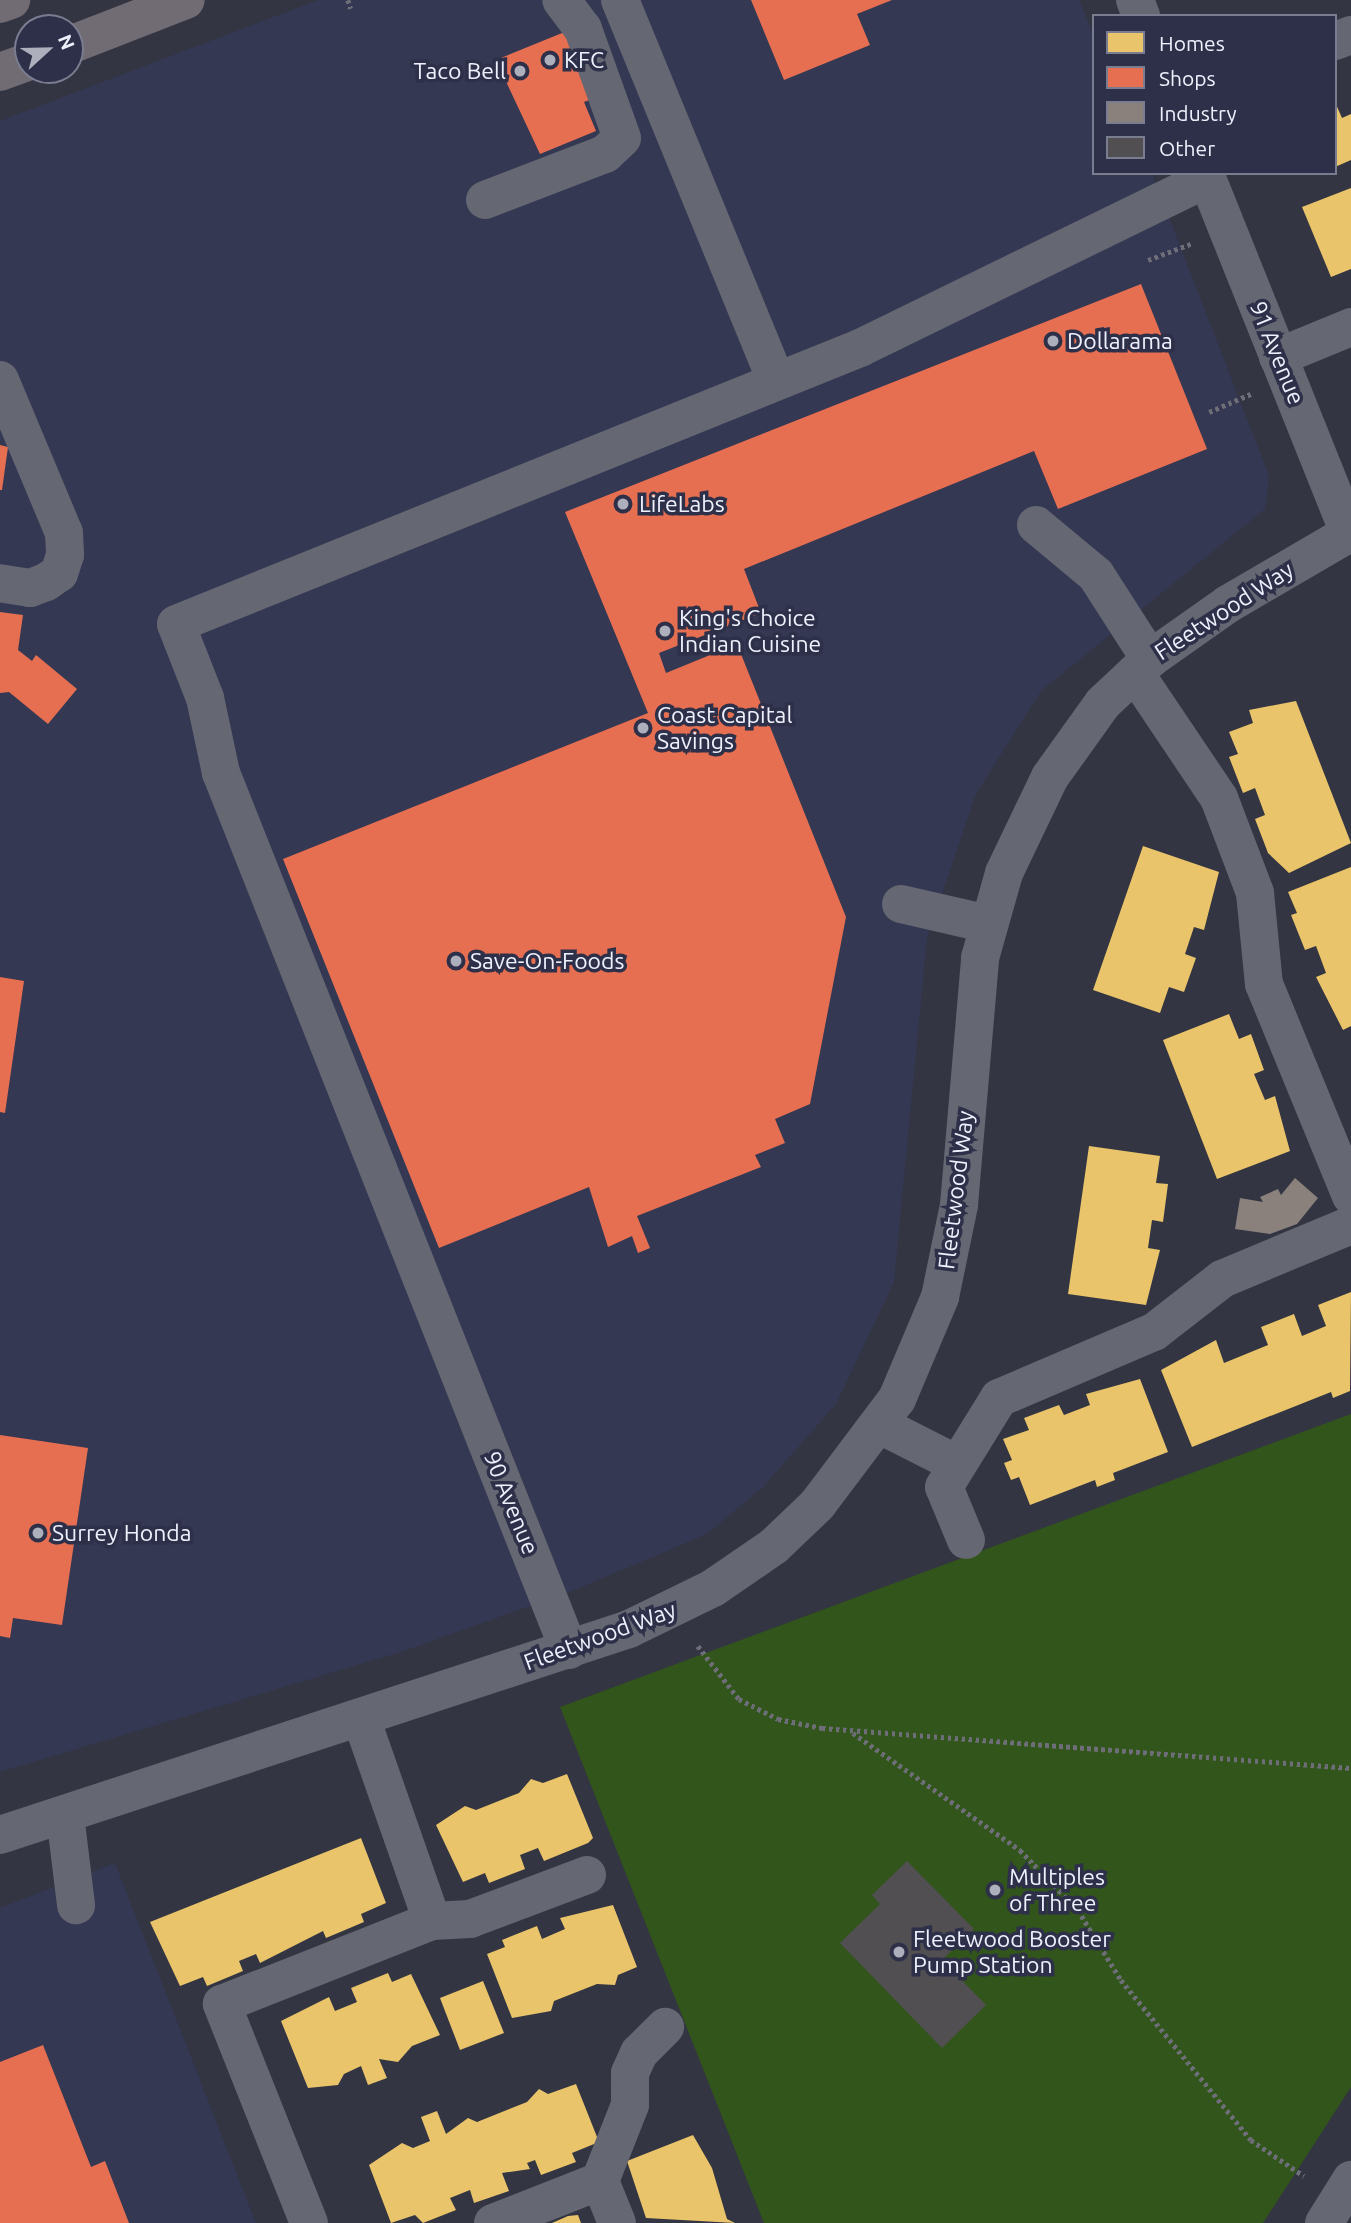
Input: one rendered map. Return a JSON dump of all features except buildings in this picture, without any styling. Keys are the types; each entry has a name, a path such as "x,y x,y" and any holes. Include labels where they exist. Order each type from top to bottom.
{"main road":[{"path":"0,4 11,0"},
{"path":"84,40 186,0"}],"street":[{"path":"485,200 606,154 622,138 583,29 561,0"},
{"path":"621,1 776,381 860,348 1206,176"},
{"name":"91 Avenue","path":"1206,176 1350,533"},
{"path":"1278,357 1351,327"},
{"path":"0,380 64,533 65,555 59,573 46,582 30,588 0,583"},
{"name":"90 Avenue","path":"569,1650 220,773 205,698 176,624 776,381"},
{"path":"1036,524 1096,575 1142,666 1219,798 1255,893 1264,984 1351,1196"},
{"name":"Fleetwood Way","path":"0,1835 569,1650 678,1609 774,1546 817,1505 880,1425 927,1334 951,1259 988,924 1015,844 1050,777 1103,703 1142,666 1218,610 1350,533"},
{"path":"901,904 988,924"},
{"path":"966,1540 944,1487 999,1398 1018,1385 1154,1332 1222,1279 1351,1225"},
{"path":"880,1425 957,1464"},
{"path":"361,1718 432,1921"},
{"path":"65,1815 76,1905"},
{"path":"309,2223 222,2004 432,1921 470,1919 587,1875"},
{"path":"617,2223 600,2181 630,2105 634,2063 665,2027"},
{"path":"493,2223 600,2181"},
{"path":"1324,2223 1349,2188"}],"path":[{"path":"348,0 351,9"},
{"path":"1148,260 1194,243"},
{"path":"1209,412 1253,393"},
{"path":"698,1646 739,1699 778,1719 853,1732 1351,1768"},
{"path":"853,1732 1020,1850 1078,1910 1121,1980 1251,2140 1304,2176"}],"shaded area":[{"path":"318,0 1079,0 1092,30 1092,175 1153,175 1269,476 1265,509 1041,691 976,794 927,938 894,1282 836,1404 763,1487 707,1534 577,1589 404,1651 0,1772 0,121"},
{"path":"115,1863 256,2223 0,2223 0,1908"}],"green space":[{"path":"1351,1414 1351,2087 1263,2223 764,2223 560,1707"}],"place":[{"name":"KFC","path":"550,60"},
{"name":"Taco Bell","path":"520,71"},
{"name":"Dollarama","path":"1053,341"},
{"name":"LifeLabs","path":"623,504"},
{"name":"King's Choice Indian Cuisine","path":"665,631"},
{"name":"Coast Capital Savings","path":"643,728"},
{"name":"Save-On-Foods","path":"456,961"},
{"name":"Surrey Honda","path":"38,1533"},
{"name":"Multiples of Three","path":"995,1890"},
{"name":"Fleetwood Booster Pump Station","path":"899,1952"}]}
